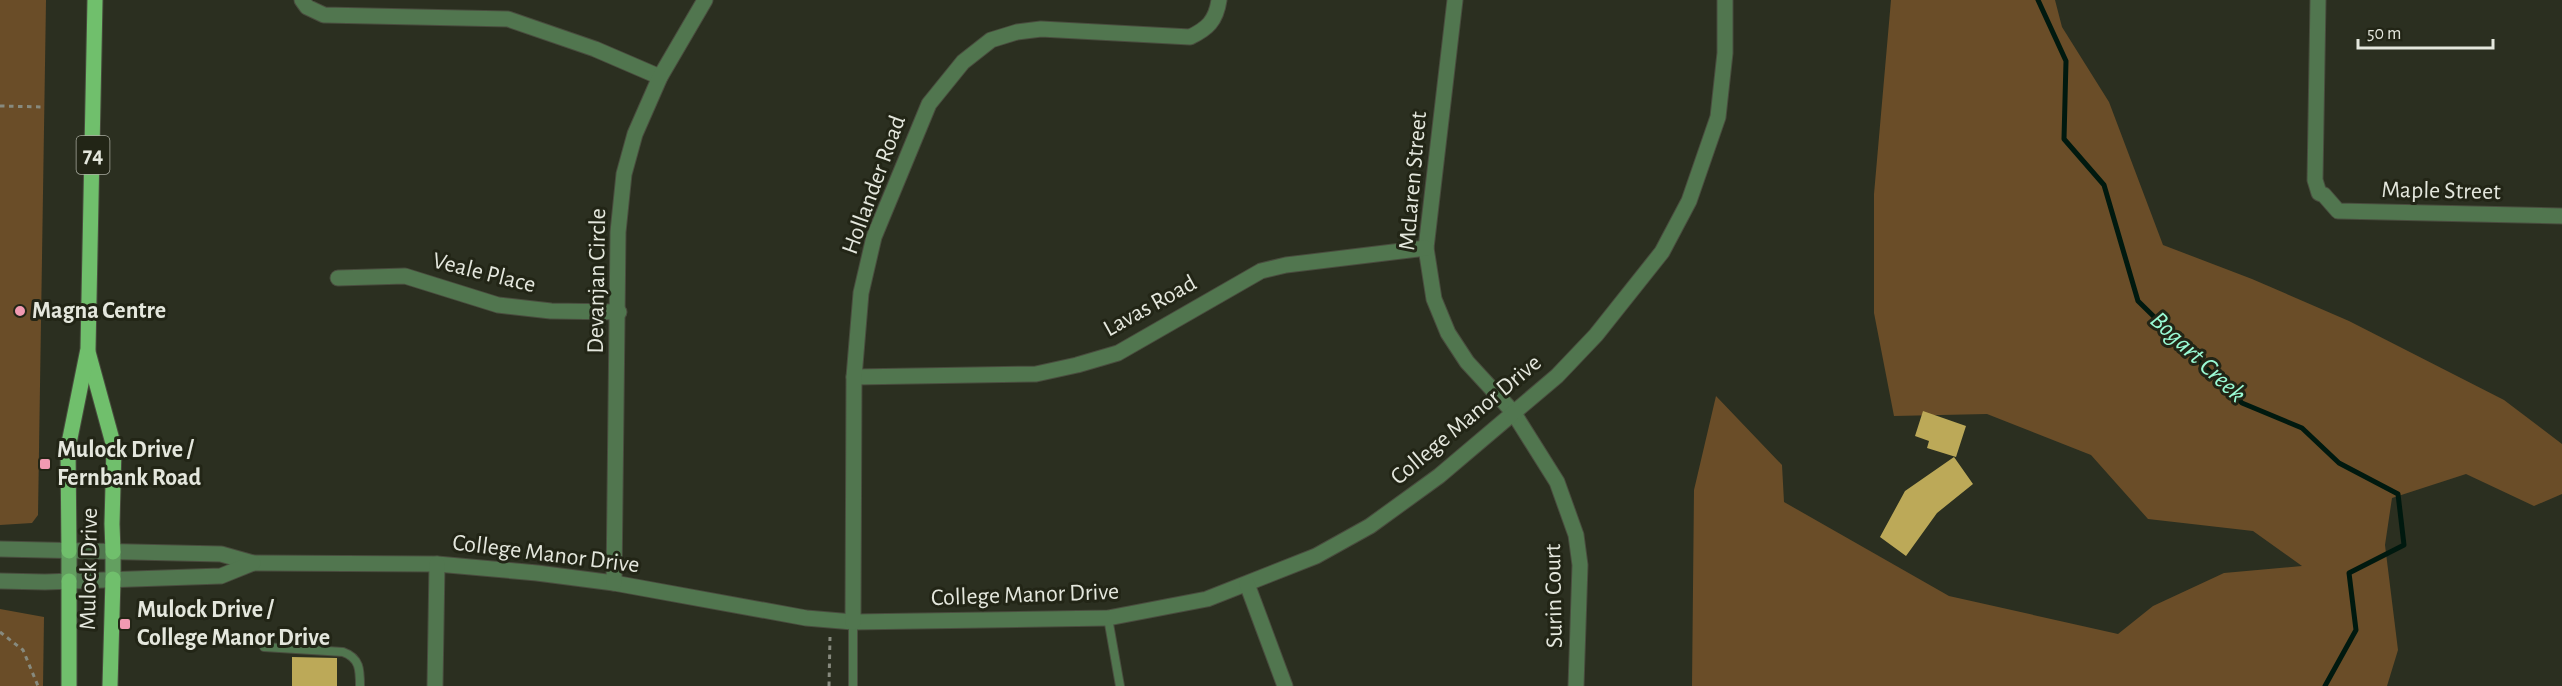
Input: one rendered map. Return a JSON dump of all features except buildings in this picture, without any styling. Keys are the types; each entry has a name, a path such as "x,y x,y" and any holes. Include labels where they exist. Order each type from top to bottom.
{"main road":[{"name":"Mulock Drive","path":"69,686 68,448 88,349 94,0"},
{"name":"Mulock Drive","path":"88,349 114,447 110,686"}],"street":[{"path":"302,0 307,7 324,15 508,19 595,49 660,78"},
{"name":"Devanjan Circle","path":"614,583 619,312 618,232 624,174 635,134 660,78 705,0"},
{"name":"Hollander Road","path":"853,622 854,377 861,293 874,237 929,104 963,62 991,40 1041,28 1099,34 1190,37 1207,29 1219,0"},
{"name":"McLaren Street","path":"1455,0 1426,248 1434,299 1448,333 1467,362 1513,412"},
{"name":"College Manor Drive","path":"0,549 221,555 254,563 437,564 614,583 853,622 1108,618 1207,599 1317,556 1370,526 1439,476 1557,376 1604,327 1662,252 1689,201 1718,117 1725,53 1725,0"},
{"name":"Maple Street","path":"2318,0 2315,180 2319,193 2326,197 2338,211 2562,216"},
{"name":"Lavas Road","path":"854,377 1036,374 1077,365 1118,353 1261,271 1286,265 1426,248"},
{"name":"Veale Place","path":"338,278 405,276 498,305 551,311 619,312"},
{"name":"Surin Court","path":"1513,412 1557,482 1576,535 1580,565 1576,686"},
{"name":"College Manor Drive","path":"0,581 221,576 254,563"},
{"path":"435,686 437,564"},
{"path":"1247,584 1285,686"}],"lane":[{"path":"1108,618 1120,686"},
{"path":"853,622 853,686"},
{"path":"264,647 343,652 351,655 358,662 360,686"}],"path":[{"path":"0,106 44,107"},
{"path":"829,686 830,620"},
{"path":"0,632 23,650 38,686"}],"shaded area":[{"name":"Magna Centre","path":"0,0 46,0 38,515 32,523 0,525"},
{"path":"1891,0 2055,0 2062,27 2109,102 2163,245 2252,279 2349,321 2504,400 2562,444 2562,494 2534,506 2466,474 2392,498 2385,545 2398,650 2387,686 1692,686 1694,490 1716,396 1782,465 1784,502 1949,596 2118,634 2153,606 2224,573 2302,566 2253,531 2148,519 2091,455 1987,414 1894,416 1874,313 1874,194"},
{"path":"0,609 44,617 43,686 0,686"}],"waterway":[{"name":"Bogart Creek","path":"2038,0 2066,61 2064,139 2104,185 2138,301 2242,403 2302,428 2339,463 2398,494 2404,545 2349,573 2356,630 2325,686"}],"place":[{"name":"Magna Centre","path":"20,311"},
{"name":"Mulock Drive / Fernbank Road","path":"45,464"},
{"name":"Mulock Drive / College Manor Drive","path":"125,624"}]}
